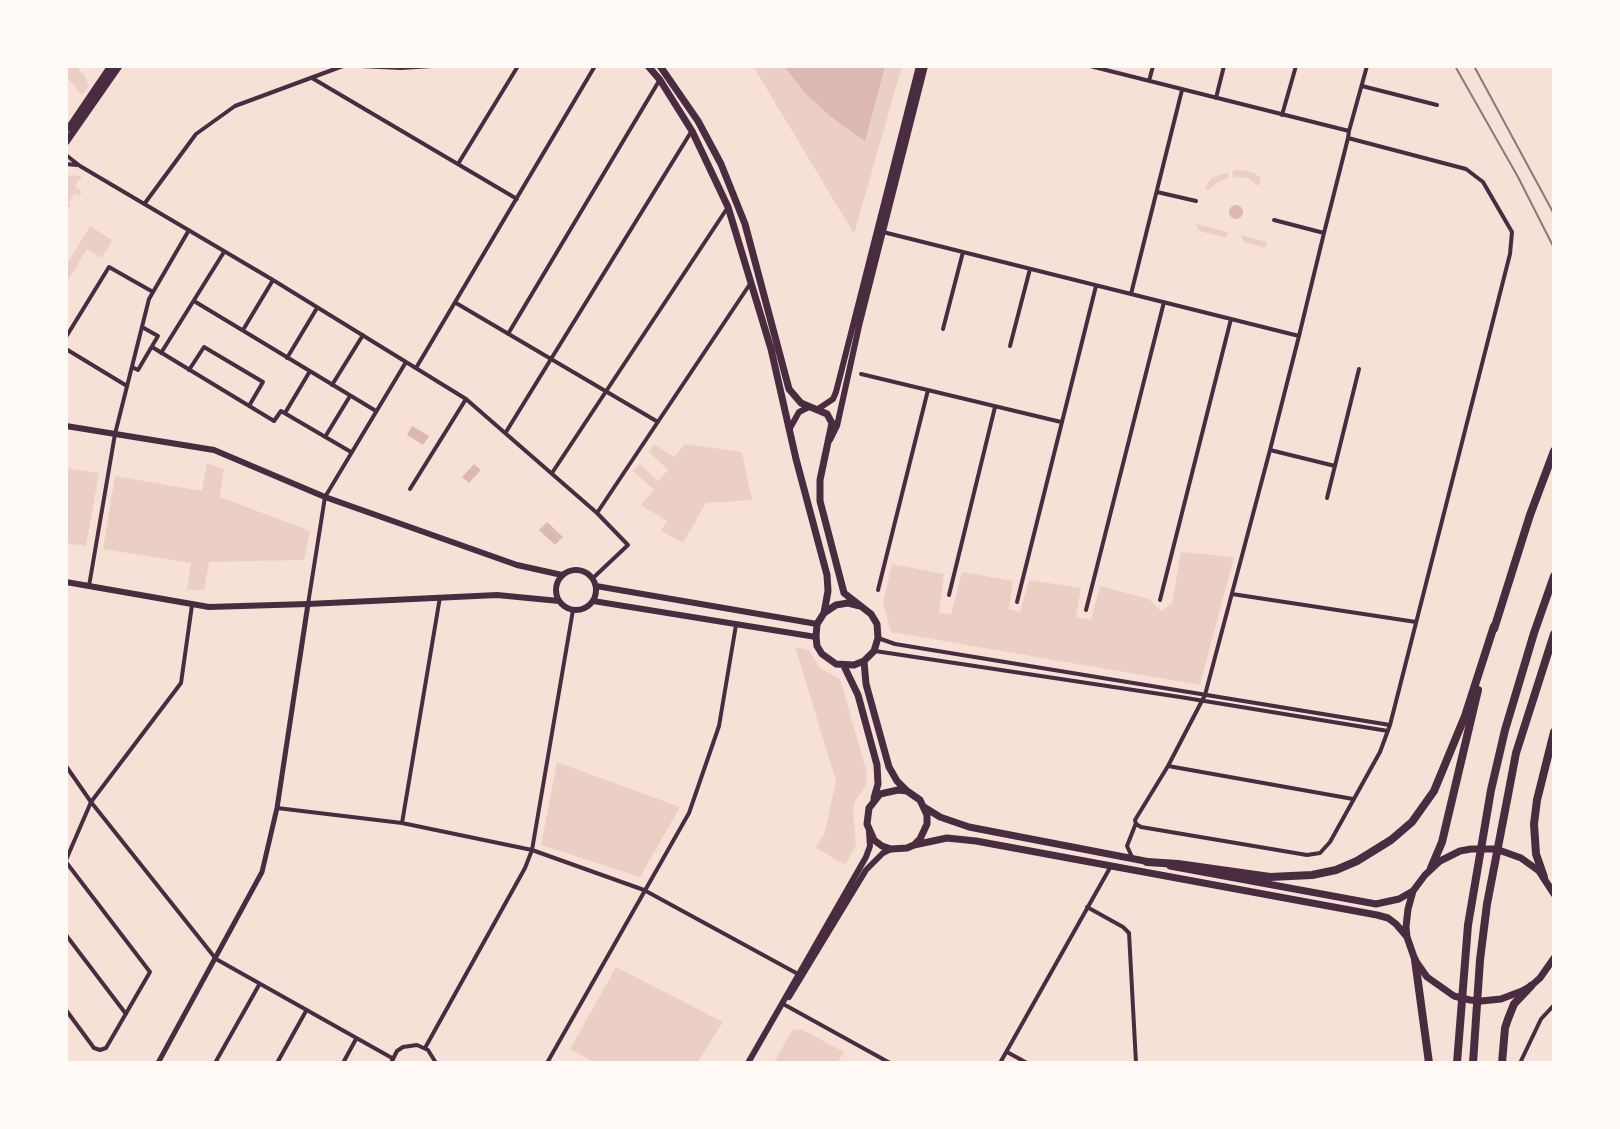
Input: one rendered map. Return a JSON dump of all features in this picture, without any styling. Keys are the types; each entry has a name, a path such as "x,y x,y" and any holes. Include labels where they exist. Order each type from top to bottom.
{"highway":[{"path":"1148,862 1270,877 1312,875 1336,870 1357,861 1391,840 1412,822 1434,791 1465,716 1530,515 1554,452"},
{"path":"1457,1063 1468,925 1491,790 1505,730 1554,576"},
{"path":"1431,868 1442,842 1494,626"},
{"path":"1473,1063 1484,925 1516,753 1554,634"},
{"path":"1544,877 1536,854 1534,824 1537,800 1554,732"},
{"path":"1415,960 1429,1063"},
{"path":"1502,1063 1508,1019 1514,1004 1531,986"}],"main road":[{"path":"66,129 111,66"},
{"path":"66,142 119,66"},
{"path":"648,66 660,80 692,131 728,207 771,349 789,430 827,575 828,591 816,638 822,654 836,664 854,665 864,661 874,651 878,639 877,624 871,614 844,593 820,501 820,480 832,423 827,414 794,397 789,388 745,224 721,164 698,121 660,66"},
{"path":"789,430 799,412 833,399 836,392 919,66"},
{"path":"830,441 837,426 926,66"},
{"path":"66,426 214,450 325,497 517,565 562,575"},
{"path":"66,582 192,604 228,607 497,595 559,601 573,610 587,607 593,601 596,586 593,578 582,570 570,570 562,575 556,587 559,601"},
{"path":"596,586 818,624"},
{"path":"593,601 816,638"},
{"path":"824,613 836,605 848,603 860,606"},
{"path":"864,661 866,684 889,767 897,781 920,800 927,815 925,832 914,845"},
{"path":"748,1063 866,857 870,846 867,816 878,784 877,765 858,694 844,666"},
{"path":"873,801 880,794 890,790 908,791"},
{"path":"924,807 940,817 969,827 1376,904 1399,899 1413,891 1431,868 1460,851 1487,848 1504,851 1521,858 1544,877 1554,894"},
{"path":"869,832 874,840 891,849"},
{"path":"753,1063 866,870 883,853 891,849 907,848 934,840 958,838 1388,918 1407,937 1415,960 1427,977 1454,996 1470,1000 1501,999 1531,986 1553,960"},
{"path":"1407,937 1408,909 1413,891"}],"street":[{"path":"145,203 196,134 235,106 343,66"},
{"path":"360,66 401,68 432,66"},
{"path":"458,164 518,66"},
{"path":"416,368 595,66"},
{"path":"1090,66 1349,131"},
{"path":"1149,81 1153,66"},
{"path":"1216,98 1224,66"},
{"path":"1282,115 1296,66"},
{"path":"1135,860 1127,846 1136,823 1206,695 1367,66"},
{"path":"312,78 517,199"},
{"path":"508,334 660,80"},
{"path":"1362,86 1437,105"},
{"path":"1131,294 1182,90"},
{"path":"506,432 692,131"},
{"path":"1136,823 1141,827 1308,855 1320,853 1330,842 1380,752 1390,725 1510,254 1512,232 1483,182 1466,169 1348,138"},
{"path":"66,155 80,166 273,280 466,399 597,513 627,545 593,578"},
{"path":"66,164 80,166"},
{"path":"1157,192 1196,201"},
{"path":"552,473 728,207"},
{"path":"1274,220 1324,233"},
{"path":"89,586 115,434 149,299 189,230"},
{"path":"884,232 1299,336"},
{"path":"161,353 225,252"},
{"path":"943,329 963,252"},
{"path":"66,337 109,267 153,292"},
{"path":"1010,346 1030,269"},
{"path":"243,330 273,280"},
{"path":"597,513 751,282"},
{"path":"1017,602 1096,286"},
{"path":"194,301 376,411"},
{"path":"1086,610 1164,302"},
{"path":"456,303 658,422"},
{"path":"287,358 317,308"},
{"path":"1160,600 1231,319"},
{"path":"132,367 138,370 158,336 142,327"},
{"path":"332,385 363,335"},
{"path":"152,347 274,421 281,411 351,452"},
{"path":"189,370 204,347 263,382 249,406"},
{"path":"66,349 127,386"},
{"path":"158,1063 262,872 277,808 325,497 406,362"},
{"path":"1327,498 1359,369"},
{"path":"285,413 310,371"},
{"path":"861,374 1061,422"},
{"path":"878,590 928,390"},
{"path":"325,437 350,396"},
{"path":"410,489 466,399"},
{"path":"949,595 995,407"},
{"path":"1270,450 1335,466"},
{"path":"1232,594 1416,622"},
{"path":"402,823 441,596"},
{"path":"66,1010 94,1048 100,1050 106,1048 150,972 66,861 91,802 181,683 192,604"},
{"path":"425,1048 525,868 532,850 573,610"},
{"path":"547,1063 689,813 719,726 736,623"},
{"path":"878,639 895,644 1390,725"},
{"path":"874,651 1202,700 1388,731"},
{"path":"66,766 91,802 216,959 391,1061 397,1051 403,1047 417,1045 425,1048 434,1056 436,1063"},
{"path":"1168,766 1353,799"},
{"path":"277,808 402,823 532,850 644,891 798,974"},
{"path":"1000,1063 1111,866"},
{"path":"1087,908 1123,927 1129,933 1136,1063"},
{"path":"66,935 126,1014"},
{"path":"215,1063 259,985"},
{"path":"785,1005 890,1063"},
{"path":"1520,1063 1541,1019 1554,1005"},
{"path":"277,1063 306,1011"},
{"path":"343,1063 356,1039"},
{"path":"1007,1052 1027,1063"}],"shaded area":[{"path":"66,66 77,66 81,73 83,72 89,86 82,95 66,76"},
{"path":"753,66 902,66 854,234"},
{"path":"784,66 885,66 865,141 830,116 805,93"},
{"path":"1242,170 1254,173 1261,178 1258,186 1248,178 1233,177 1232,171"},
{"path":"1228,172 1229,178 1218,182 1207,191 1205,187 1212,178"},
{"path":"66,175 82,176 75,186 82,192 79,196 75,193 68,203 71,205 66,212"},
{"path":"1233,205 1239,205 1243,212 1239,219 1233,219 1229,215 1229,209"},
{"path":"1196,224 1228,232 1226,238 1199,231"},
{"path":"90,226 112,240 102,258 87,249 66,284 66,266"},
{"path":"1241,235 1267,242 1265,248 1243,242"},
{"path":"412,426 429,436 423,445 407,435"},
{"path":"654,444 674,457 685,444 742,452 752,500 706,503 683,543 661,531 667,521 641,505 654,490 633,471 640,464 658,481 668,470 649,452"},
{"path":"207,463 224,469 220,497 310,531 304,560 209,562 204,590 187,590 191,563 103,549 115,476 202,491"},
{"path":"474,464 481,470 469,483 462,477"},
{"path":"66,468 99,473 86,546 66,543"},
{"path":"547,522 563,537 555,545 539,530"},
{"path":"1181,552 1234,557 1200,685 891,632 883,603 892,564 944,574 939,613 951,614 962,572 1013,581 1009,609 1020,612 1029,580 1081,588 1076,617 1091,620 1100,586 1149,599 1161,611 1172,603"},
{"path":"795,647 809,650 820,668 840,679 867,773 866,786 855,801 853,811 856,845 845,865 816,848 825,832 836,781"},
{"path":"557,762 680,807 640,877 541,845"},
{"path":"616,967 723,1022 697,1063 596,1063 570,1049"},
{"path":"801,1029 844,1052 837,1063 774,1063 792,1030"}],"railway":[{"path":"1455,66 1518,177 1554,248"},
{"path":"1474,66 1554,214"}]}
